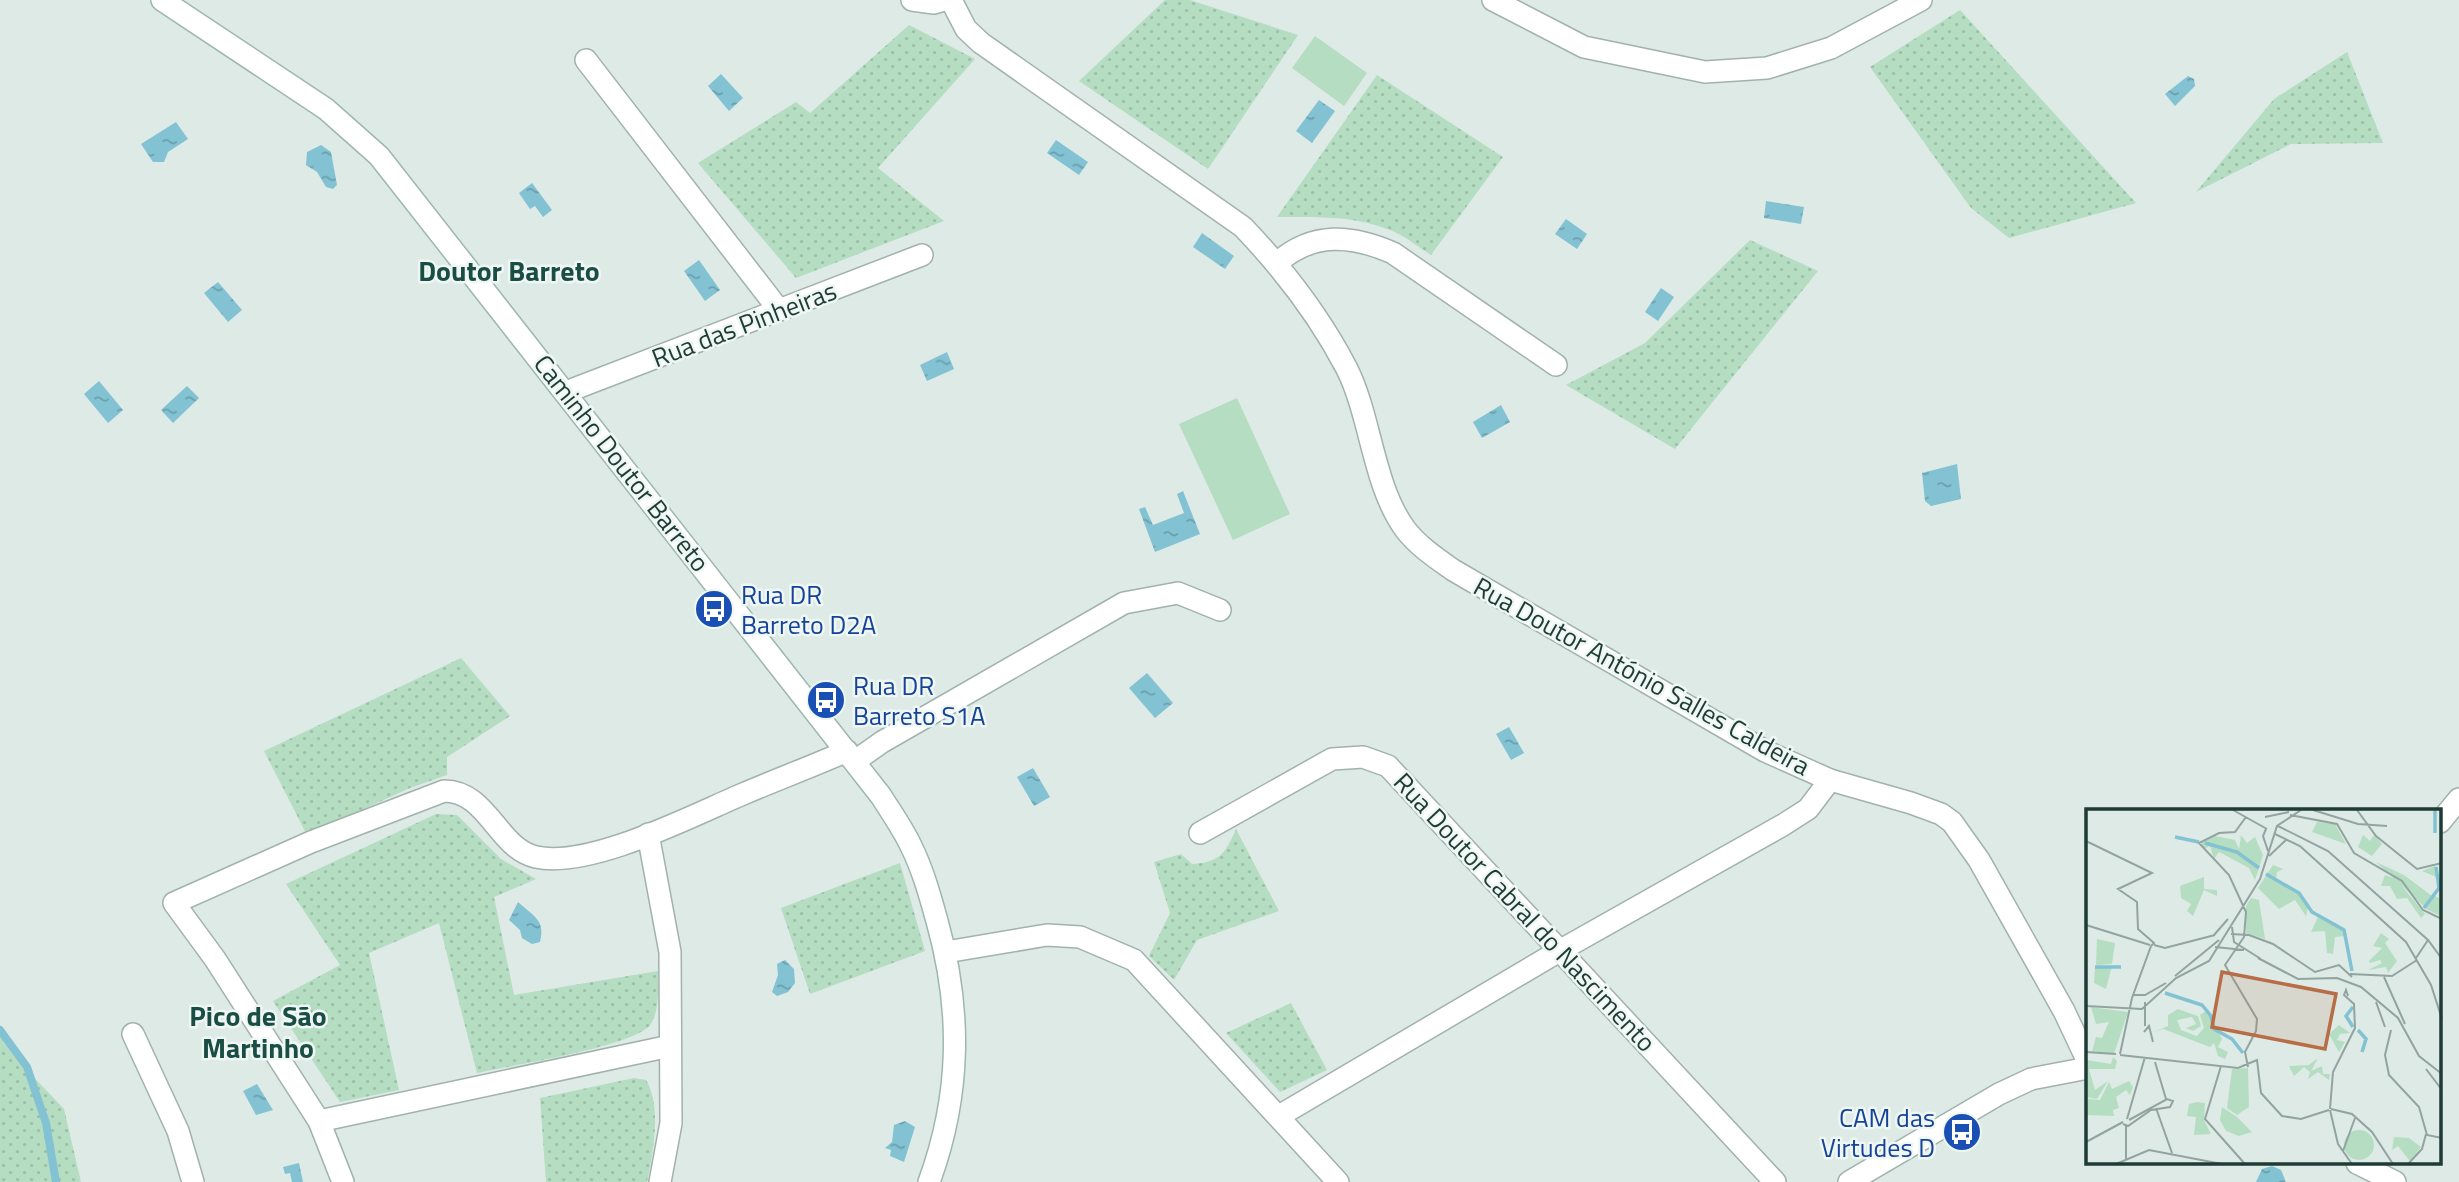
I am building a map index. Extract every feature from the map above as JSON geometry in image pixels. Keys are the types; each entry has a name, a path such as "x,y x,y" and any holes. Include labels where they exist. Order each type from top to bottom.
{"street":[{"name":"Caminho Doutor Barreto","path":"162,0 305,94 356,133 409,190 881,796 911,846 928,888 946,952 956,1019 956,1067 948,1118 929,1182"},
{"path":"912,0 934,3 944,0"},
{"name":"Rua Doutor António Salles Caldeira","path":"951,0 966,29 981,43 1243,227 1277,263 1306,297 1348,371 1395,512 1415,540 1453,570 1765,751 1830,780 1941,814 1961,831 2064,1011 2086,1058"},
{"path":"1493,0 1584,47 1705,72 1767,68 1831,48 1921,0"},
{"path":"586,60 779,310"},
{"path":"1277,263 1308,243 1349,238 1367,242 1393,253 1556,365"},
{"name":"Rua das Pinheiras","path":"566,392 922,255"},
{"path":"342,1182 319,1121 215,959 174,903 311,842 444,791 455,791 470,798 520,851 533,856 546,859 575,856 617,846 851,756 1124,603 1178,593 1220,610"},
{"name":"Rua Doutor Cabral do Nascimento","path":"1200,833 1332,759 1363,757 1388,766 1775,1182"},
{"path":"1279,1116 1808,809 1830,780"},
{"path":"2442,820 2459,799"},
{"path":"648,834 669,932 671,1123 660,1182"},
{"path":"946,952 1047,935 1080,937 1134,960 1338,1182"},
{"path":"133,1034 178,1131 193,1182"},
{"path":"319,1121 670,1046"},
{"path":"1850,1182 1999,1094 2031,1079 2086,1068"},
{"path":"2359,1164 2395,1182"}],"green space":[{"path":"1165,0 1190,0 1298,35 1208,169 1079,81"},
{"path":"1960,10 2136,203 2009,238 1971,208 1870,67"},
{"path":"909,25 975,59 878,168 944,221 796,278 698,163 796,102 810,113"},
{"path":"1315,36 1367,73 1344,106 1292,68"},
{"path":"2347,52 2383,143 2291,144 2196,192 2274,99"},
{"path":"1377,75 1503,157 1431,255 1395,232 1376,225 1334,218 1277,217"},
{"path":"1750,240 1818,271 1675,449 1566,385 1645,343"},
{"path":"1237,398 1290,514 1233,540 1179,424"},
{"path":"461,658 510,716 447,757 447,775 410,788 307,835 264,751"},
{"path":"436,814 457,815 501,859 536,879 494,897 514,995 658,971 658,998 654,1018 641,1032 622,1040 570,1054 477,1073 439,923 369,953 399,1090 340,1102 273,1001 340,965 286,884"},
{"path":"1236,829 1279,911 1197,940 1174,980 1149,956 1170,913 1154,862 1181,854 1192,864 1215,859 1225,851"},
{"path":"900,863 925,951 810,994 781,908"},
{"path":"1291,1003 1327,1070 1280,1092 1226,1033"},
{"path":"0,1033 25,1068 64,1109 81,1182 0,1182"},
{"path":"634,1078 646,1080 654,1103 655,1130 647,1182 546,1182 540,1098"}],"water":[{"path":"721,74 743,98 729,111 708,86"},
{"path":"2188,76 2194,79 2195,86 2175,106 2165,94"},
{"path":"1319,100 1335,111 1312,143 1296,131"},
{"path":"176,122 188,139 168,152 164,162 153,162 141,144"},
{"path":"1056,140 1088,162 1079,175 1047,153"},
{"path":"321,145 331,152 337,185 333,189 326,187 317,172 306,165 307,152"},
{"path":"532,183 552,210 543,217 535,206 530,209 519,193"},
{"path":"1766,201 1804,207 1801,224 1764,218"},
{"path":"1566,219 1587,234 1577,249 1555,234"},
{"path":"1202,233 1234,256 1225,269 1193,247"},
{"path":"699,260 720,290 705,301 684,271"},
{"path":"218,282 242,310 228,322 204,293"},
{"path":"1661,288 1674,297 1658,321 1645,312"},
{"path":"947,352 954,369 927,381 920,365"},
{"path":"99,381 123,410 108,423 84,394"},
{"path":"187,386 199,398 173,423 161,410"},
{"path":"1501,405 1510,422 1482,438 1473,422"},
{"path":"1957,464 1961,499 1931,506 1925,501 1922,473"},
{"path":"1183,491 1200,534 1155,552 1139,509 1145,507 1153,525 1184,513 1177,494"},
{"path":"1147,673 1173,703 1155,718 1129,688"},
{"path":"1509,727 1524,753 1511,760 1496,734"},
{"path":"1033,768 1050,797 1034,806 1017,777"},
{"path":"518,902 540,923 540,942 532,944 522,938 520,930 509,920"},
{"path":"785,960 794,969 795,983 788,992 777,996 772,992 778,975 777,964"},
{"path":"257,1084 273,1110 256,1115 243,1091"},
{"path":"905,1121 915,1127 904,1162 890,1156 891,1150 885,1148 892,1142 894,1125"},
{"path":"299,1163 303,1182 292,1182 290,1173 285,1174 283,1167"},
{"path":"2272,1166 2281,1170 2286,1182 2256,1182 2262,1169"}],"waterway":[{"path":"0,1030 27,1067 46,1123 56,1182"}],"place":[{"name":"Rua DR Barreto D2A","path":"714,609"},
{"name":"Rua DR Barreto S1A","path":"826,700"},
{"name":"CAM das Virtudes D","path":"1962,1132"}],"district":[{"name":"Doutor Barreto","path":"509,270"},
{"name":"Pico de São Martinho","path":"258,1031"}]}
